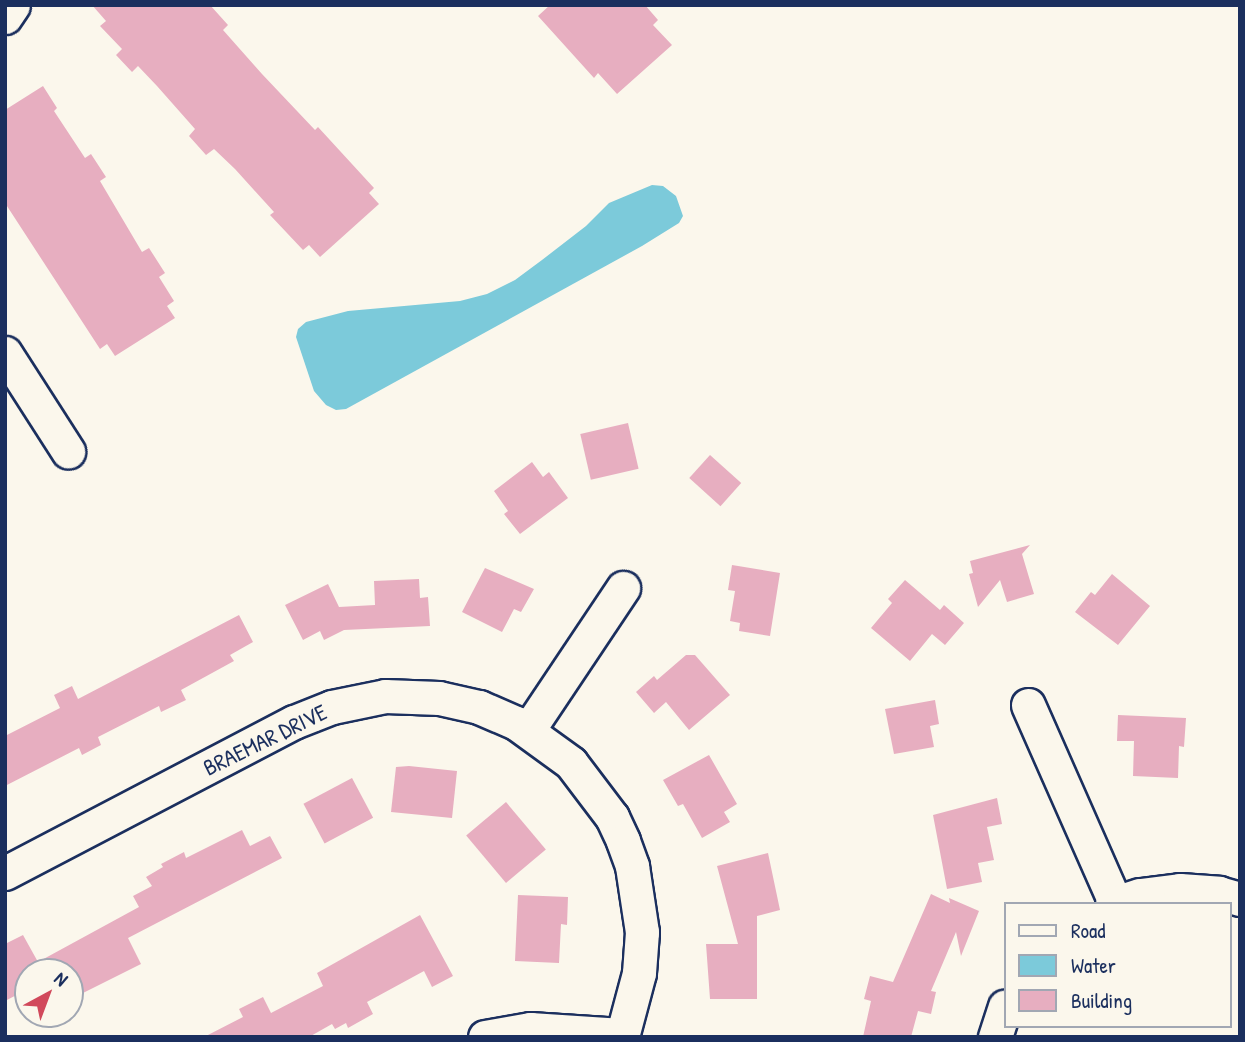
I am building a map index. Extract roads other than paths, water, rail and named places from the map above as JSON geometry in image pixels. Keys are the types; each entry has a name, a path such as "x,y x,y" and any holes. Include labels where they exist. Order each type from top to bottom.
{"street":[{"path":"5,17 13,5"},
{"path":"5,353 68,451"},
{"path":"528,730 623,588"},
{"name":"BRAEMAR DRIVE","path":"5,873 294,722 332,707 385,696 439,698 479,707 528,730 571,763 612,817 632,866 642,932 641,960 622,1036"},
{"path":"1028,705 1114,902"},
{"path":"1119,902 1180,890 1219,893 1240,899"},
{"path":"995,1037 1004,1010"},
{"path":"485,1037 530,1029 622,1036"}],"water":[{"path":"652,185 663,186 676,196 683,216 679,223 642,246 346,409 336,410 326,405 314,391 296,337 298,329 306,322 348,311 460,301 487,294 515,280 542,260 586,226 609,203"}]}
